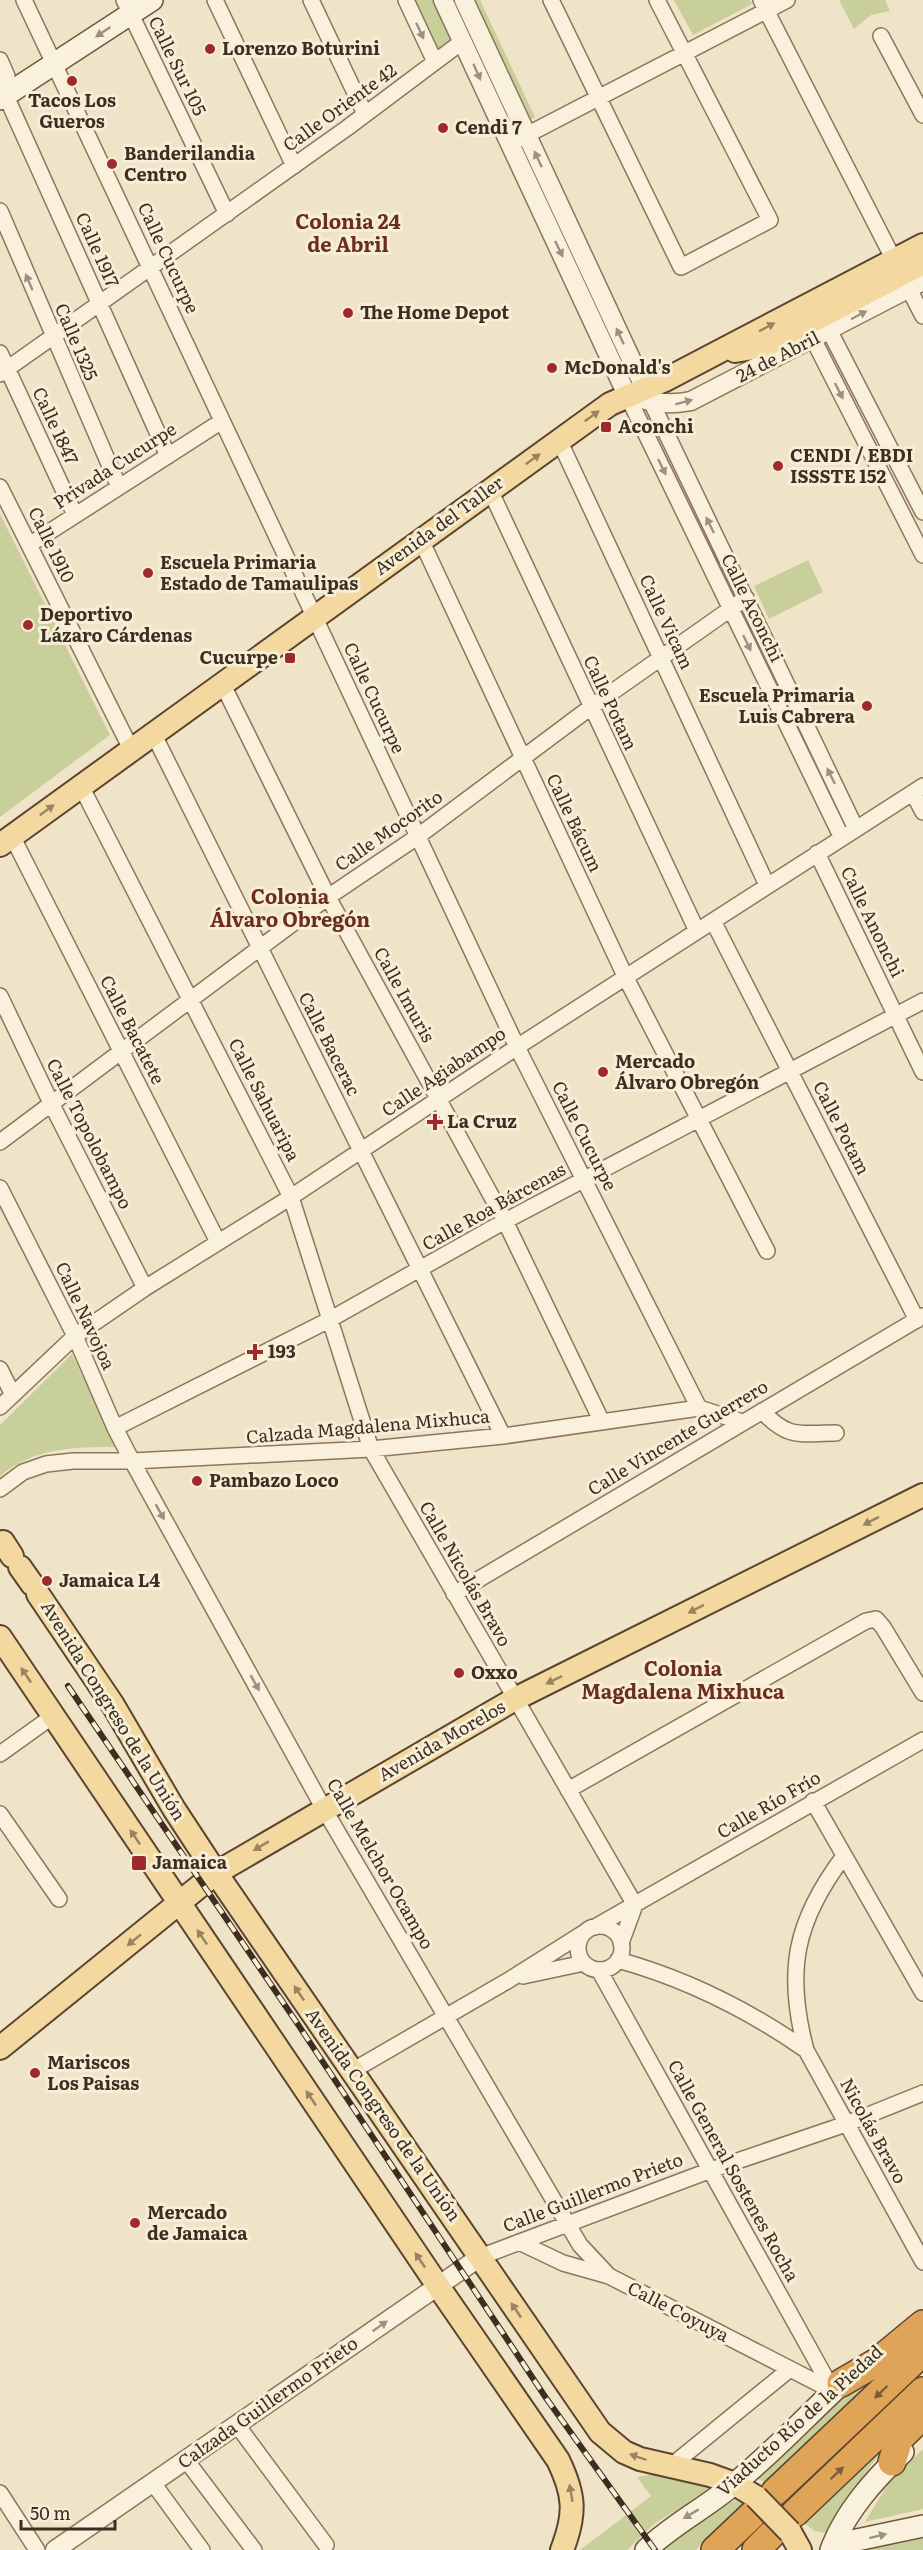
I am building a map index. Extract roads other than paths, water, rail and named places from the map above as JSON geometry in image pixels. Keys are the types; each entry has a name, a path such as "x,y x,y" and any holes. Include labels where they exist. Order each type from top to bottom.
{"highway":[{"path":"837,2387 877,2362 923,2324"},
{"name":"Viaducto Río de la Piedad","path":"715,2550 761,2501 923,2352"},
{"path":"782,2536 923,2391"},
{"path":"892,2462 899,2439 923,2415"}],"main road":[{"path":"3,98 54,64 127,7 152,0"},
{"name":"Avenida del Taller","path":"6,840 610,404 641,396 715,354 923,244"},
{"name":"Avenida del Taller","path":"715,354 765,346 923,264"},
{"name":"Avenida Morelos","path":"0,2048 216,1873 320,1801 515,1699 923,1495"},
{"name":"Avenida Congreso de la Unión","path":"21,1568 112,1706 174,1809 216,1873 600,2432 624,2452 639,2459 735,2484 761,2501 782,2536"},
{"path":"0,1637 558,2460 569,2483 573,2501 570,2523 562,2550"},
{"name":"Viaducto Río de la Piedad","path":"646,2550 686,2516 735,2484 923,2308"},
{"path":"832,2547 851,2512 875,2480 923,2433"},
{"path":"832,2547 923,2526"}],"street":[{"name":"Calle Cucurpe","path":"24,0 517,1047 699,1408"},
{"path":"215,0 294,165"},
{"path":"311,0 365,114"},
{"path":"406,0 435,62"},
{"path":"443,0 509,144 641,396"},
{"path":"464,0 527,135 641,396"},
{"path":"551,0 681,267 770,220 657,0"},
{"path":"509,144 684,53 764,5 786,0"},
{"path":"764,5 894,260"},
{"name":"Calle Sur 105","path":"127,7 227,214"},
{"path":"881,36 923,116"},
{"name":"Calle Oriente 42","path":"3,372 99,302 227,214 463,41"},
{"name":"Calle 1917","path":"0,60 7,76 3,98 168,456"},
{"name":"Calle 1325","path":"0,211 119,487"},
{"path":"916,285 923,316"},
{"name":"24 de Abril","path":"641,396 674,405 691,401 916,285"},
{"path":"829,330 918,488 923,512"},
{"path":"813,339 923,555"},
{"name":"Calle 1847","path":"0,352 3,372 75,515"},
{"name":"Calle Aconchi","path":"641,396 746,598 856,829"},
{"name":"Calle Aconchi","path":"641,396 730,609 842,838"},
{"name":"Privada Cucurpe","path":"29,545 222,421"},
{"name":"Calle Vicam","path":"559,440 767,885"},
{"name":"Calle 1910","path":"0,487 131,749"},
{"name":"Calle Potam","path":"490,490 697,932"},
{"name":"Calle Bácum","path":"420,540 626,978 767,1251"},
{"name":"Calle Mocorito","path":"0,1142 328,897 417,837 591,707 746,598"},
{"name":"Calle Imuris","path":"222,683 328,897 505,1221 602,1422"},
{"name":"Calle Bacerac","path":"153,733 259,949 422,1269 503,1436"},
{"name":"Calle Sahuaripa","path":"81,786 291,1197 370,1449"},
{"path":"918,789 923,812"},
{"name":"Calle Agiabampo","path":"0,1407 75,1336 145,1288 291,1197 517,1047 918,789"},
{"name":"Calle Bacatete","path":"6,840 121,1052 218,1242"},
{"name":"Calle Anonchi","path":"818,853 923,1072"},
{"name":"Calle Potam","path":"713,921 789,1071 920,1318"},
{"name":"Calle Topolobampo","path":"0,996 51,1103 145,1288"},
{"name":"Calle Roa Bárcenas","path":"114,1428 329,1320 505,1221 923,1001"},
{"name":"Calle Navojoa","path":"0,1188 75,1336 114,1428 132,1461"},
{"name":"Calle Vincente Guerrero","path":"454,1594 920,1318"},
{"path":"0,1369 13,1395"},
{"name":"Calzada Magdalena Mixhuca","path":"0,1489 23,1472 45,1464 73,1461 132,1461 370,1449 503,1436 699,1408 742,1422"},
{"path":"762,1411 777,1427 788,1433 837,1434"},
{"name":"Calle Nicolás Bravo","path":"370,1449 635,1905"},
{"name":"Calle Melchor Ocampo","path":"132,1461 320,1801 568,2224 592,2260 609,2276"},
{"path":"568,1790 866,1621 876,1619 923,1693"},
{"path":"0,1754 53,1716"},
{"name":"Calle Río Frío","path":"352,2071 590,1929 923,1740"},
{"path":"813,1801 923,1993"},
{"path":"0,1814 59,1899"},
{"path":"806,2050 797,2016 794,1982 798,1948 808,1915 823,1884 844,1856"},
{"path":"621,1943 611,1929 590,1929 578,1948 584,1963 599,1970 610,1967 618,1960 621,1943 635,1905"},
{"path":"618,1960 703,1989 756,2017 806,2050"},
{"name":"Calle Río Frío","path":"508,1980 584,1963"},
{"name":"Calle General Sostenes Rocha","path":"599,1970 711,2170 837,2387"},
{"name":"Nicolás Bravo","path":"806,2050 923,2262"},
{"name":"Calle Guillermo Prieto","path":"480,2257 711,2170 846,2124 923,2093"},
{"name":"Calle Coyuya","path":"519,2242 563,2264 609,2276 790,2369 837,2387"},
{"name":"Calzada Guillermo Prieto","path":"55,2550 480,2257"},
{"path":"671,2466 790,2369"},
{"path":"237,2425 326,2546"},
{"path":"186,2460 254,2550"},
{"path":"153,2483 202,2550"},
{"path":"0,2493 37,2550"}],"railway":[{"path":"68,1686 295,2020 546,2398 655,2550"}],"place":[{"name":"Lorenzo Boturini","path":"210,49"},
{"name":"Tacos Los Gueros","path":"72,81"},
{"name":"Cendi 7","path":"443,128"},
{"name":"Banderilandia Centro","path":"112,164"},
{"name":"The Home Depot","path":"348,313"},
{"name":"McDonald's","path":"552,368"},
{"name":"Aconchi","path":"606,427"},
{"name":"CENDI / EBDI ISSSTE 152","path":"778,466"},
{"name":"Escuela Primaria Estado de Tamaulipas","path":"148,573"},
{"name":"Deportivo Lázaro Cárdenas","path":"28,625"},
{"name":"Cucurpe","path":"290,658"},
{"name":"Escuela Primaria Luis Cabrera","path":"867,706"},
{"name":"Mercado Álvaro Obregón","path":"603,1072"},
{"name":"La Cruz","path":"435,1122"},
{"name":"193","path":"255,1352"},
{"name":"Pambazo Loco","path":"197,1481"},
{"name":"Jamaica L4","path":"47,1581"},
{"name":"Oxxo","path":"459,1673"},
{"name":"Jamaica","path":"139,1863"},
{"name":"Mariscos Los Paisas","path":"35,2073"},
{"name":"Mercado de Jamaica","path":"135,2223"}],"district":[{"name":"Colonia 24 de Abril","path":"348,234"},
{"name":"Colonia Álvaro Obregón","path":"290,908"},
{"name":"Colonia Magdalena Mixhuca","path":"683,1680"}]}
